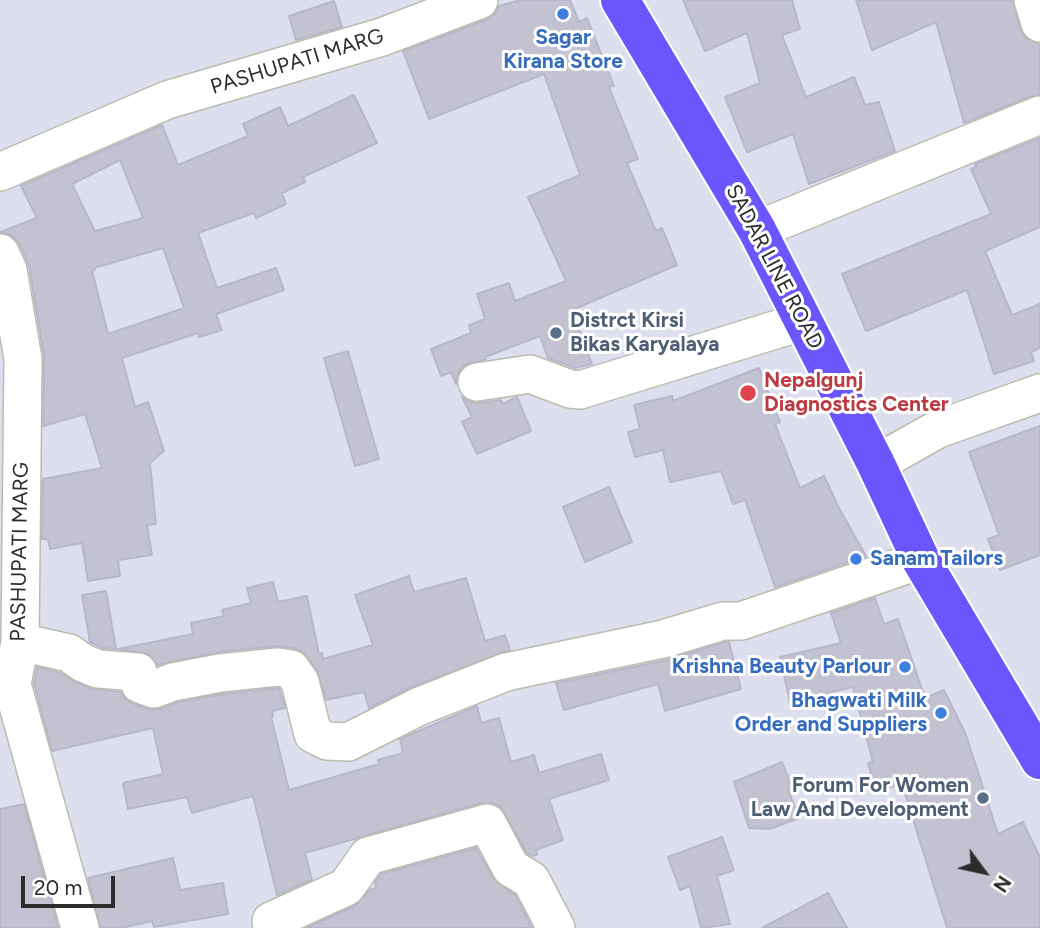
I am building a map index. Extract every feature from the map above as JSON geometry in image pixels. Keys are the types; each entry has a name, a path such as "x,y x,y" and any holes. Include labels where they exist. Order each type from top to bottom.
{"main road":[{"name":"SADAR LINE ROAD","path":"626,2 757,230 876,464 921,560 1040,760"}],"street":[{"name":"PASHUPATI MARG","path":"0,172 167,100 382,37 479,0"},
{"path":"1033,0 1040,23"},
{"path":"757,230 1040,115"},
{"name":"PASHUPATI MARG","path":"0,253 8,270 23,359 20,642 12,684 80,928"},
{"path":"477,383 530,374 580,390 804,321"},
{"path":"876,464 938,429 1040,393"},
{"path":"20,642 69,653 98,669 138,671 139,684 154,689 173,682 220,673 278,667 291,669 300,682 313,734 327,741 348,742 421,706 506,672 663,639 723,621 741,621 921,560"},
{"path":"272,928 271,921 346,887 368,856 487,823 511,868 531,880 556,928"}],"building":[{"path":"520,0 570,0 579,22 587,18 614,86 609,87 638,159 627,163 656,231 662,228 677,265 572,310 592,364 575,368 548,358 540,336 485,357 486,359 464,365 456,384 451,372 441,376 431,349 471,333 469,325 485,319 477,294 509,283 515,301 566,281 528,197 580,175 544,74 429,119 403,51 486,20 495,14 499,6"},
{"path":"683,0 792,0 800,29 782,35 806,97 854,77 865,105 879,102 895,151 809,184 793,134 747,152 725,97 760,83 747,33 705,51"},
{"path":"856,0 1013,0 1025,38 1040,43 1040,94 964,123 936,22 872,50"},
{"path":"334,1 342,27 296,40 289,16"},
{"path":"354,95 377,143 303,177 305,182 282,193 286,204 256,218 254,213 198,233 217,288 276,268 284,290 216,314 222,330 199,337 198,333 122,358 135,407 148,402 164,451 150,463 156,524 147,525 152,555 118,560 120,576 88,581 82,543 50,549 48,539 42,539 43,479 102,468 85,414 43,426 44,356 29,266 19,243 11,235 0,232 37,218 21,186 162,125 178,165 248,136 243,124 280,107 288,126","holes":["120,160 143,218 95,231 72,184","163,248 184,308 108,334 92,271 94,268"]},
{"path":"1040,138 1040,227 985,251 1012,315 1040,304 1040,348 1031,352 1034,361 994,374 967,290 866,331 842,274 991,214 971,169 976,167 975,164"},
{"path":"348,351 379,459 355,466 324,358"},
{"path":"759,368 780,422 775,424 800,488 824,476 866,556 775,587 745,500 733,504 721,471 670,482 663,450 635,457 628,432 640,429 634,405 672,396 673,401"},
{"path":"462,397 479,403 501,400 503,404 517,397 531,431 477,454 462,422 472,417"},
{"path":"1040,426 1040,555 1000,570 988,539 999,535 969,452"},
{"path":"609,487 632,542 585,562 563,507"},
{"path":"409,576 414,592 466,578 485,641 505,635 510,650 412,687 369,708 364,692 326,700 317,670 303,652 294,648 276,646 218,652 157,665 148,654 118,649 193,634 191,623 224,616 222,610 251,603 247,588 273,582 278,602 307,596 319,654 322,653 323,659 373,645 355,595"},
{"path":"106,591 116,649 103,648 90,642 82,595"},
{"path":"875,598 884,624 898,619 925,698 944,690 966,735 998,834 1023,822 1040,857 1040,928 947,928 902,784 876,791 868,763 873,762 853,687 790,702 780,657 841,643 831,613"},
{"path":"729,642 741,689 665,711 658,684 564,710 556,683 667,660"},
{"path":"37,667 60,673 91,689 121,692 124,698 148,709 161,709 179,702 223,694 279,688 285,708 272,711 271,717 289,790 379,764 378,760 403,753 400,739 477,706 481,723 499,718 511,762 534,755 539,773 601,754 609,780 549,799 563,840 536,850 537,855 527,853 500,806 481,803 305,853 312,880 277,895 253,796 192,813 187,797 128,809 123,783 163,774 153,728 52,751 34,683"},
{"path":"782,762 792,787 788,789 799,818 770,829 749,828 734,782"},
{"path":"24,804 58,928 0,928 0,809"},
{"path":"722,837 734,870 717,876 730,924 701,928 690,886 680,890 668,857"},
{"path":"476,848 493,878 515,895 532,928 306,928 355,906 369,890 376,888 375,882 381,874"},
{"path":"173,858 180,890 223,883 228,914 154,927 152,921 122,928 100,928 88,878"},
{"path":"828,893 847,928 762,928"}],"place":[{"name":"Sagar Kirana Store","path":"563,14"},
{"name":"Distrct Kirsi Bikas Karyalaya","path":"556,333"},
{"name":"Nepalgunj Diagnostics Center","path":"748,393"},
{"name":"Sanam Tailors","path":"856,559"},
{"name":"Krishna Beauty Parlour","path":"905,667"},
{"name":"Bhagwati Milk Order and Suppliers","path":"941,713"},
{"name":"Forum For Women Law And Development","path":"983,798"}]}
